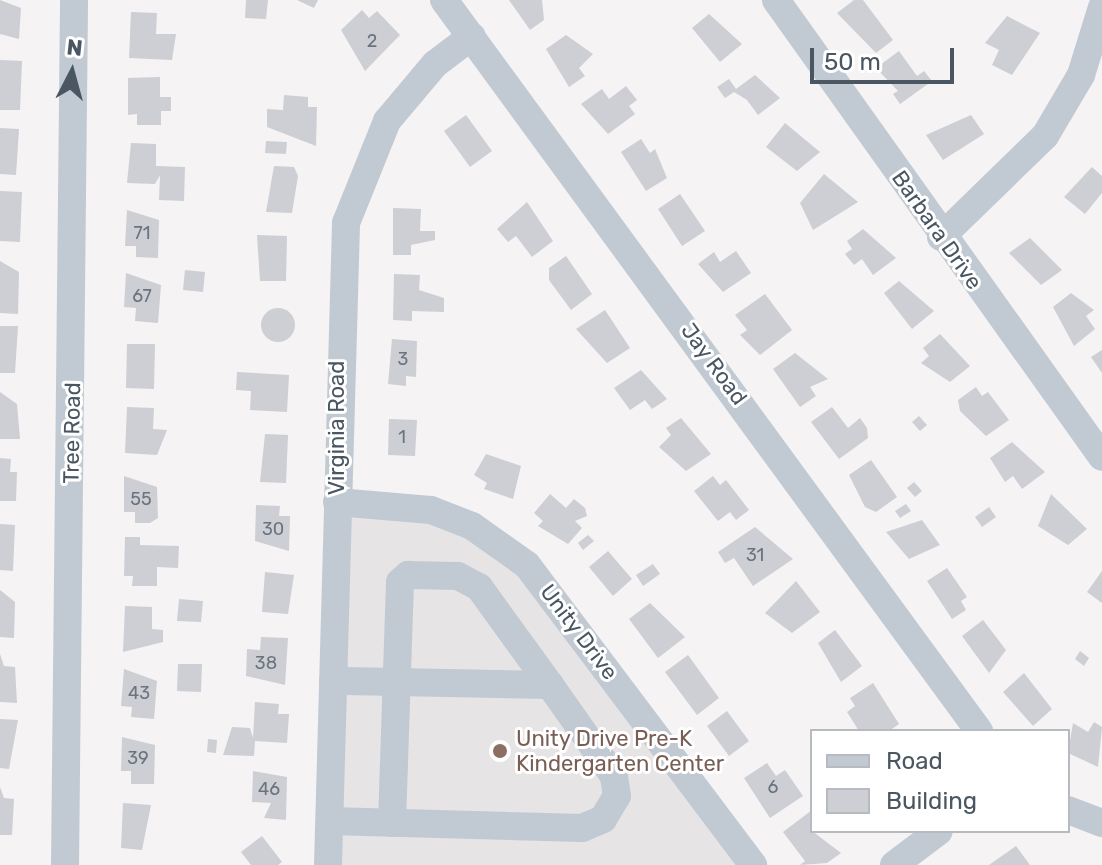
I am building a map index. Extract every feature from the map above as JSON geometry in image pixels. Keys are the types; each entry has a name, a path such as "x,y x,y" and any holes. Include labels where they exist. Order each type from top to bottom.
{"street":[{"name":"Tree Road","path":"65,865 74,0"},
{"name":"Jay Road","path":"444,0 978,729"},
{"name":"Barbara Drive","path":"776,0 941,237 1102,457"},
{"path":"941,237 1045,136 1081,75 1102,7"},
{"name":"Virginia Road","path":"328,865 338,340 354,192 408,93 472,36"},
{"name":"Unity Drive","path":"337,502 431,510 472,526 527,565 753,865"},
{"path":"330,821 392,823 582,828 603,819 617,796 614,776 501,610 458,576 408,575 400,582 392,823"},
{"path":"333,681 550,685"},
{"path":"1070,811 1102,823"},
{"path":"894,865 936,833"}],"shaded area":[{"name":"Unity Drive Pre-K Kindergarten Center","path":"337,502 491,538 753,865 328,865"}],"building":[{"path":"0,0 21,8 19,39 0,34"},
{"path":"246,0 268,0 266,19 245,18"},
{"path":"297,0 318,0 314,8"},
{"path":"509,0 542,0 544,20 530,30"},
{"path":"854,0 863,0 893,40 876,53 837,13"},
{"path":"362,10 369,18 377,11 400,35 365,71 341,30"},
{"path":"131,12 157,13 156,34 176,34 172,60 129,58"},
{"path":"709,14 742,44 720,62 692,28"},
{"path":"1007,16 1040,33 1012,75 992,65 999,50 985,43"},
{"path":"566,35 593,54 579,68 585,76 569,87 546,49"},
{"path":"899,51 917,76 924,71 932,81 900,104 893,94 898,91 876,68"},
{"path":"0,60 22,61 20,110 0,110"},
{"path":"755,75 780,98 758,115 747,100 734,92 725,98 717,87 729,79 736,89"},
{"path":"160,77 160,97 171,97 171,111 161,111 161,125 137,125 137,114 128,115 128,78"},
{"path":"626,86 637,100 629,106 635,114 608,134 581,104 602,89 609,99"},
{"path":"284,95 308,97 308,107 317,107 316,146 267,127 267,109 283,110"},
{"path":"466,115 492,151 470,167 444,131"},
{"path":"971,115 984,134 943,160 926,135"},
{"path":"785,123 820,152 797,171 766,147"},
{"path":"0,128 19,129 16,175 0,174"},
{"path":"641,139 650,153 655,149 667,178 646,191 621,152"},
{"path":"266,141 287,142 286,154 265,153"},
{"path":"131,143 156,144 156,166 185,167 184,201 159,200 160,175 155,184 127,183"},
{"path":"274,166 294,167 298,176 292,213 266,212"},
{"path":"1092,167 1102,176 1102,193 1085,214 1064,197"},
{"path":"824,174 858,202 813,230 800,203"},
{"path":"0,191 22,192 20,242 0,241"},
{"path":"680,194 705,231 682,246 658,209"},
{"path":"527,202 553,241 532,257 516,236 508,242 497,229"},
{"path":"393,208 421,209 420,231 435,231 435,240 411,245 411,255 393,255"},
{"path":"127,210 159,220 158,258 136,257 136,246 125,246"},
{"path":"863,229 896,258 873,275 862,259 854,265 845,254 852,249 847,241"},
{"path":"257,235 287,236 286,281 260,281"},
{"path":"1030,238 1062,270 1041,285 1009,253"},
{"path":"736,251 751,273 723,292 698,264 714,252 720,262"},
{"path":"566,256 592,294 571,310 549,280 549,268"},
{"path":"0,261 19,272 18,314 0,313"},
{"path":"185,270 205,272 203,292 183,290"},
{"path":"126,273 161,285 158,323 135,321 136,308 124,307"},
{"path":"394,274 420,275 419,290 444,298 444,312 412,311 412,321 393,320"},
{"path":"899,281 934,311 912,329 884,293"},
{"path":"1071,293 1094,310 1086,316 1095,329 1074,346 1053,307"},
{"path":"765,294 792,330 760,355 740,335 747,330 735,315"},
{"path":"278,308 290,313 295,325 290,337 278,342 266,337 261,325 266,313"},
{"path":"605,310 630,348 607,363 576,329"},
{"path":"0,326 18,326 15,373 0,373"},
{"path":"940,334 970,366 950,382 921,363 929,356 923,348"},
{"path":"392,339 417,341 416,377 406,376 406,386 388,384"},
{"path":"127,344 155,344 154,389 126,388"},
{"path":"1102,350 1102,373 1091,357"},
{"path":"795,353 828,379 810,387 816,396 800,407 773,369"},
{"path":"641,370 667,399 652,409 645,400 630,410 614,388"},
{"path":"237,372 289,375 287,412 250,410 251,391 236,390"},
{"path":"976,387 982,396 988,392 1009,420 986,436 960,411 958,400"},
{"path":"0,392 17,404 20,439 0,439"},
{"path":"127,407 154,408 153,429 167,430 157,455 125,453"},
{"path":"832,407 848,428 860,418 867,428 868,438 839,459 811,422"},
{"path":"919,416 927,425 920,431 912,422"},
{"path":"681,418 711,454 686,471 659,447 671,435 666,428"},
{"path":"389,419 417,420 415,456 388,455"},
{"path":"265,434 288,435 286,483 260,482"},
{"path":"1012,442 1045,472 1022,489 1013,476 1005,482 990,458"},
{"path":"486,454 521,466 513,499 484,489 487,483 474,475"},
{"path":"0,458 11,459 10,472 17,472 16,501 0,501"},
{"path":"871,460 897,497 876,512 865,507 849,475"},
{"path":"124,476 157,487 158,518 150,523 135,523 135,512 124,512"},
{"path":"713,476 720,485 726,480 749,510 736,520 730,512 718,521 694,491"},
{"path":"914,482 922,491 915,497 907,488"},
{"path":"550,494 566,508 574,499 585,508 587,516 575,521 582,528 568,544 538,526 543,521 534,513"},
{"path":"1051,494 1087,529 1068,545 1038,526"},
{"path":"906,504 911,511 900,518 895,511"},
{"path":"256,505 280,506 279,516 290,516 289,551 255,541"},
{"path":"989,507 996,517 982,527 975,517"},
{"path":"922,520 940,545 909,559 886,532"},
{"path":"0,524 15,525 13,571 0,570"},
{"path":"755,527 793,559 753,586 734,558 725,563 718,552"},
{"path":"588,535 594,541 583,550 578,543"},
{"path":"125,537 140,537 140,545 179,546 178,568 157,567 157,586 132,586 133,576 124,576"},
{"path":"608,551 632,579 613,596 589,567"},
{"path":"653,564 660,574 643,586 636,575"},
{"path":"947,568 967,597 961,601 966,610 952,619 927,581"},
{"path":"1102,571 1102,603 1087,592"},
{"path":"265,572 294,575 288,614 262,612"},
{"path":"796,581 820,612 792,633 765,613"},
{"path":"0,590 15,602 14,638 0,637"},
{"path":"179,599 203,601 201,622 177,621"},
{"path":"650,603 685,637 658,658 629,619"},
{"path":"125,606 152,607 152,629 163,630 163,642 123,652"},
{"path":"983,620 1006,650 989,673 962,636"},
{"path":"835,630 862,666 841,682 818,643"},
{"path":"261,637 288,638 285,685 246,676 247,649 260,650"},
{"path":"1080,651 1089,658 1084,666 1075,659"},
{"path":"0,654 4,666 15,667 17,703 0,702"},
{"path":"688,655 719,698 697,715 665,672"},
{"path":"178,664 202,664 201,692 177,691"},
{"path":"124,669 157,681 154,719 131,717 132,707 121,706"},
{"path":"1024,673 1052,709 1033,726 1003,692"},
{"path":"873,683 899,724 892,729 858,729 847,712 855,706 850,698"},
{"path":"255,702 279,704 278,714 289,714 287,743 255,741 254,756 223,755 232,727 250,728 253,738"},
{"path":"727,711 749,741 729,756 707,726"},
{"path":"0,719 18,720 9,769 0,768"},
{"path":"1094,722 1102,727 1098,767 1070,754 1073,723 1088,732"},
{"path":"122,737 155,745 154,784 131,784 131,771 121,771"},
{"path":"208,739 217,740 216,753 207,752"},
{"path":"767,763 776,776 785,770 803,796 770,818 744,778"},
{"path":"253,771 287,777 286,820 264,818 271,803 252,802"},
{"path":"0,787 4,798 14,799 12,835 0,835"},
{"path":"123,803 151,805 142,850 121,848"},
{"path":"810,812 810,833 815,833 841,853 827,863 800,865 805,861 783,832"},
{"path":"262,836 282,862 278,865 251,865 241,852"},
{"path":"1016,846 1030,865 989,865"}],"place":[{"name":"Unity Drive Pre-K Kindergarten Center","path":"500,751"}]}
